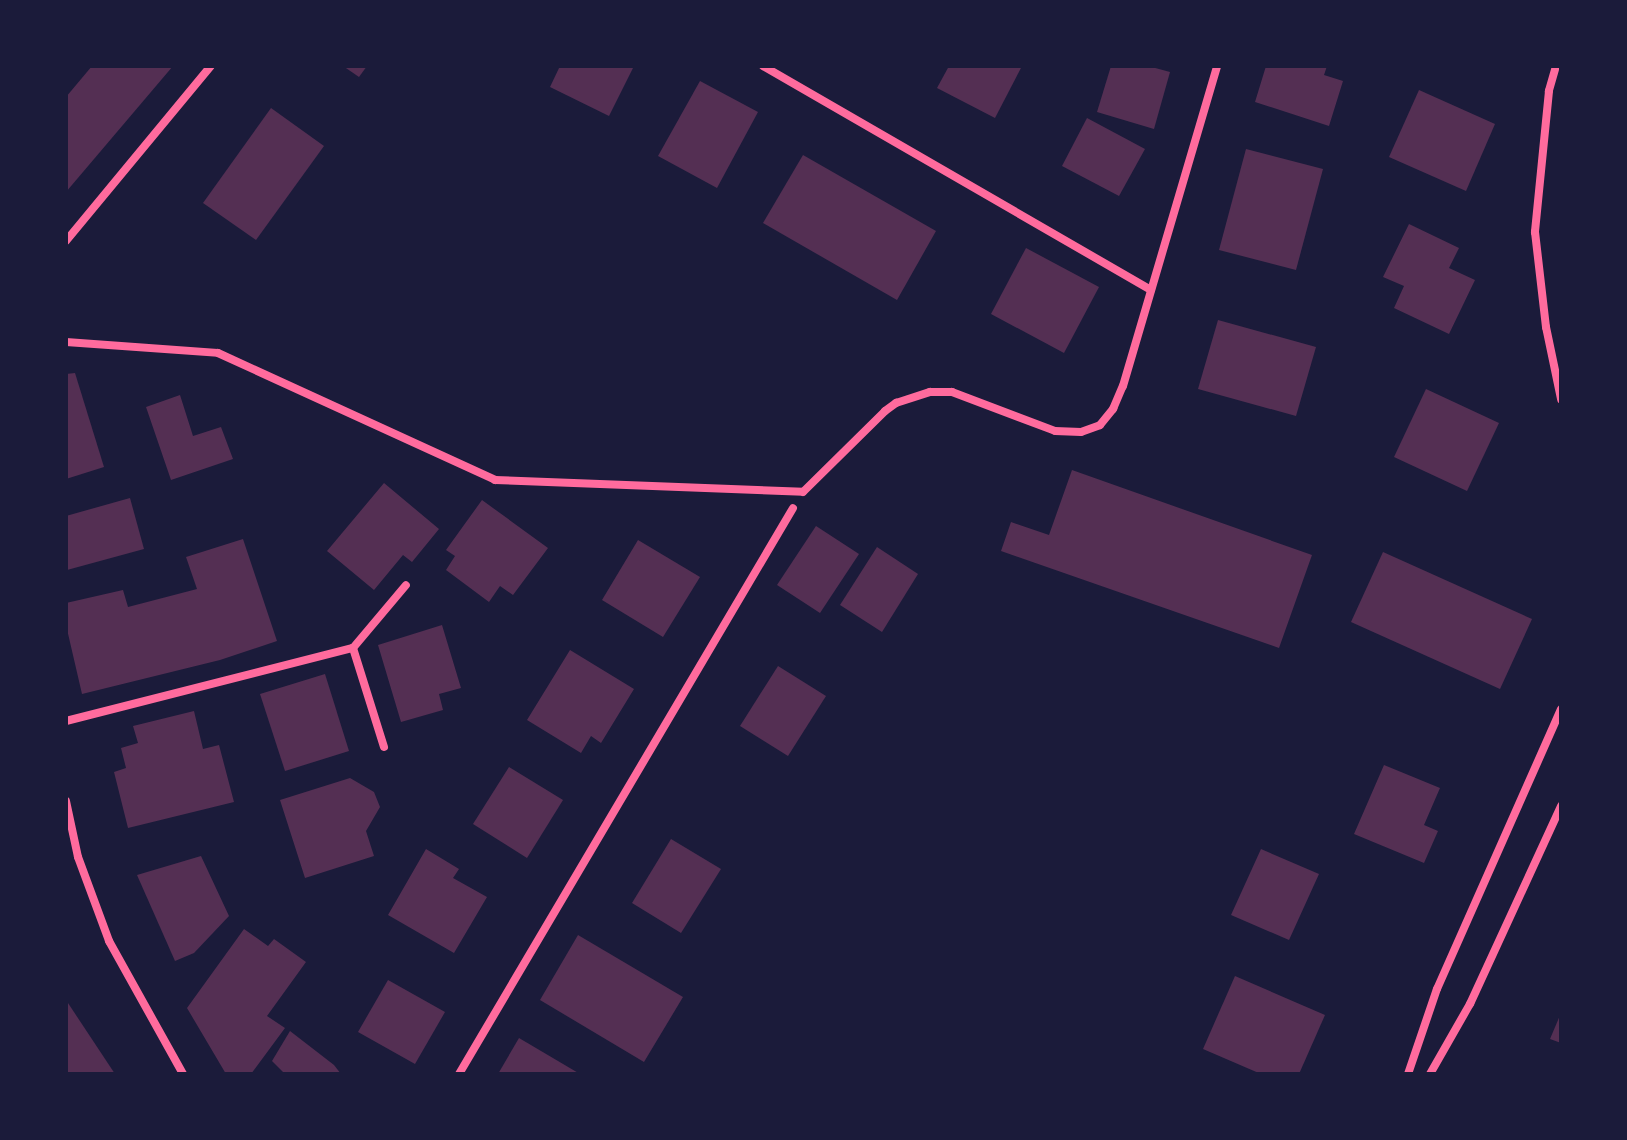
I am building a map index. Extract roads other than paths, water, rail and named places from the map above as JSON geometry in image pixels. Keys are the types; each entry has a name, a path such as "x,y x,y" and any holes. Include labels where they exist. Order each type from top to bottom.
{"street":[{"path":"66,241 211,66"},
{"path":"763,66 1151,290"},
{"path":"66,342 218,353 495,480 803,492 885,411 896,403 930,392 952,392 1055,431 1081,432 1100,425 1113,409 1123,386 1217,66"},
{"path":"1556,66 1549,91 1535,232 1546,327 1561,399"},
{"path":"459,1074 793,508"},
{"path":"66,721 353,648 406,585"},
{"path":"353,648 384,747"},
{"path":"1408,1074 1437,989 1561,709"},
{"path":"66,801 78,857 109,941 183,1074"},
{"path":"1430,1074 1470,1004 1561,806"}]}
